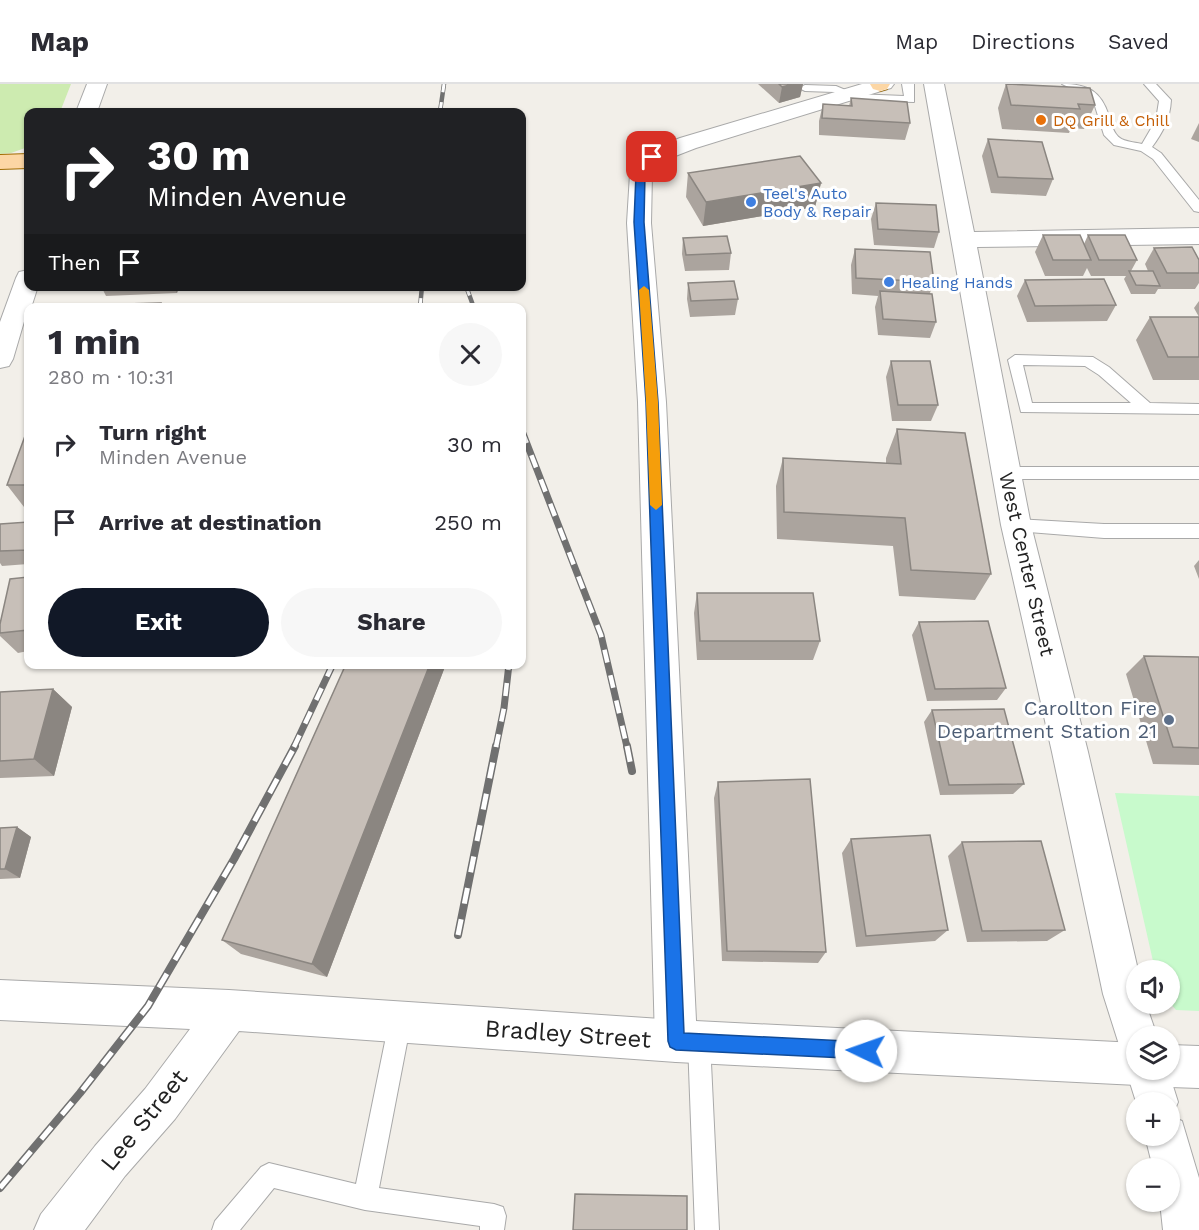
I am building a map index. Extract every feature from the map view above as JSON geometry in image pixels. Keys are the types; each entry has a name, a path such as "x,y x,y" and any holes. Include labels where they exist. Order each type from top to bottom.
{"main road":[{"path":"0,162 24,161"},
{"path":"0,177 24,176"}],"street":[{"path":"687,1042 652,402 639,222 641,174 652,157 688,143 844,95 888,84"},
{"name":"West Center Street","path":"934,84 1016,525 1070,752 1123,994 1133,1026"},
{"path":"963,240 1199,236"},
{"path":"0,359 24,290"},
{"name":"Bradley Street","path":"0,1000 229,1010 687,1042 1126,1063"},
{"name":"Lee Street","path":"57,1230 110,1161 160,1104 229,1010"},
{"path":"1180,1066 1199,1067"},
{"path":"1169,1146 1184,1207 1186,1230"}],"lane":[{"path":"1068,84 1089,93 1099,102 1110,135 1118,142 1145,148 1157,156 1199,208"},
{"path":"1145,148 1160,129 1165,112 1165,100 1150,84"},
{"path":"805,88 836,89 844,95"},
{"path":"1147,409 1104,371 1088,361 1015,360 1026,408 1147,409 1199,409"},
{"path":"1006,473 1199,473"},
{"path":"1016,525 1104,531 1199,531"},
{"path":"365,1198 400,1022"},
{"path":"687,1042 707,1230"},
{"path":"224,1230 269,1175 365,1198 494,1216 492,1230"}],"green space":[{"path":"0,84 71,84 62,108 24,108 24,148 0,154"},
{"path":"1115,793 1199,796 1199,1011 1180,1010 1180,960 1153,960"}],"building":[{"path":"1006,84 1090,88 1095,105 1078,104 1080,109 1011,105"},
{"path":"851,98 907,102 910,123 822,118 823,104 852,106"},
{"path":"988,139 1042,142 1053,179 998,177"},
{"path":"800,156 821,183 706,202 688,173"},
{"path":"876,203 936,205 939,232 878,229"},
{"path":"1043,235 1080,235 1091,260 1053,260"},
{"path":"1088,235 1125,235 1137,260 1099,260"},
{"path":"727,236 731,253 686,255 683,238"},
{"path":"1192,247 1199,260 1199,273 1167,273 1154,248"},
{"path":"855,249 930,252 934,282 856,278"},
{"path":"1129,271 1153,271 1160,286 1136,285"},
{"path":"1104,279 1116,305 1035,306 1025,280"},
{"path":"734,281 738,299 691,301 688,283"},
{"path":"880,291 932,294 936,322 883,319"},
{"path":"1150,317 1199,317 1199,357 1168,357"},
{"path":"891,361 930,361 938,405 898,405"},
{"path":"897,429 965,433 991,574 911,570 905,518 784,512 783,458 901,464"},
{"path":"24,439 24,485 7,485"},
{"path":"24,522 24,550 0,551 0,524"},
{"path":"24,577 24,630 0,633 0,624 10,579"},
{"path":"697,593 813,593 820,641 700,641"},
{"path":"988,621 1006,688 935,689 919,622"},
{"path":"1144,656 1199,657 1199,748 1173,747"},
{"path":"344,669 428,669 312,964 222,940"},
{"path":"53,689 34,759 0,761 0,692"},
{"path":"1004,709 1024,784 949,785 932,710"},
{"path":"810,779 826,952 727,951 718,782"},
{"path":"17,827 5,869 0,869 0,828"},
{"path":"930,835 948,930 866,936 851,839"},
{"path":"1041,841 1065,930 982,931 962,842"},
{"path":"575,1194 687,1196 687,1230 573,1230"}],"railway":[{"path":"441,108 444,84"},
{"path":"420,303 422,291"},
{"path":"468,291 472,303"},
{"path":"526,441 601,635 627,747"},
{"path":"294,747 331,669"},
{"path":"496,747 508,669"},
{"path":"0,1188 80,1093 148,1006 234,859 295,746"},
{"path":"458,935 496,746"},
{"path":"627,746 632,771"}],"slow traffic":[{"path":"644,290 656,505"}],"place":[{"name":"DQ Grill & Chill","path":"1041,120"},
{"name":"Teel's Auto Body & Repair","path":"751,202"},
{"name":"Healing Hands","path":"889,282"},
{"name":"Carollton Fire Department Station 21","path":"1169,720"}],"route":[{"path":"652,157 641,174 639,222 652,402 676,1041 866,1051"}]}
